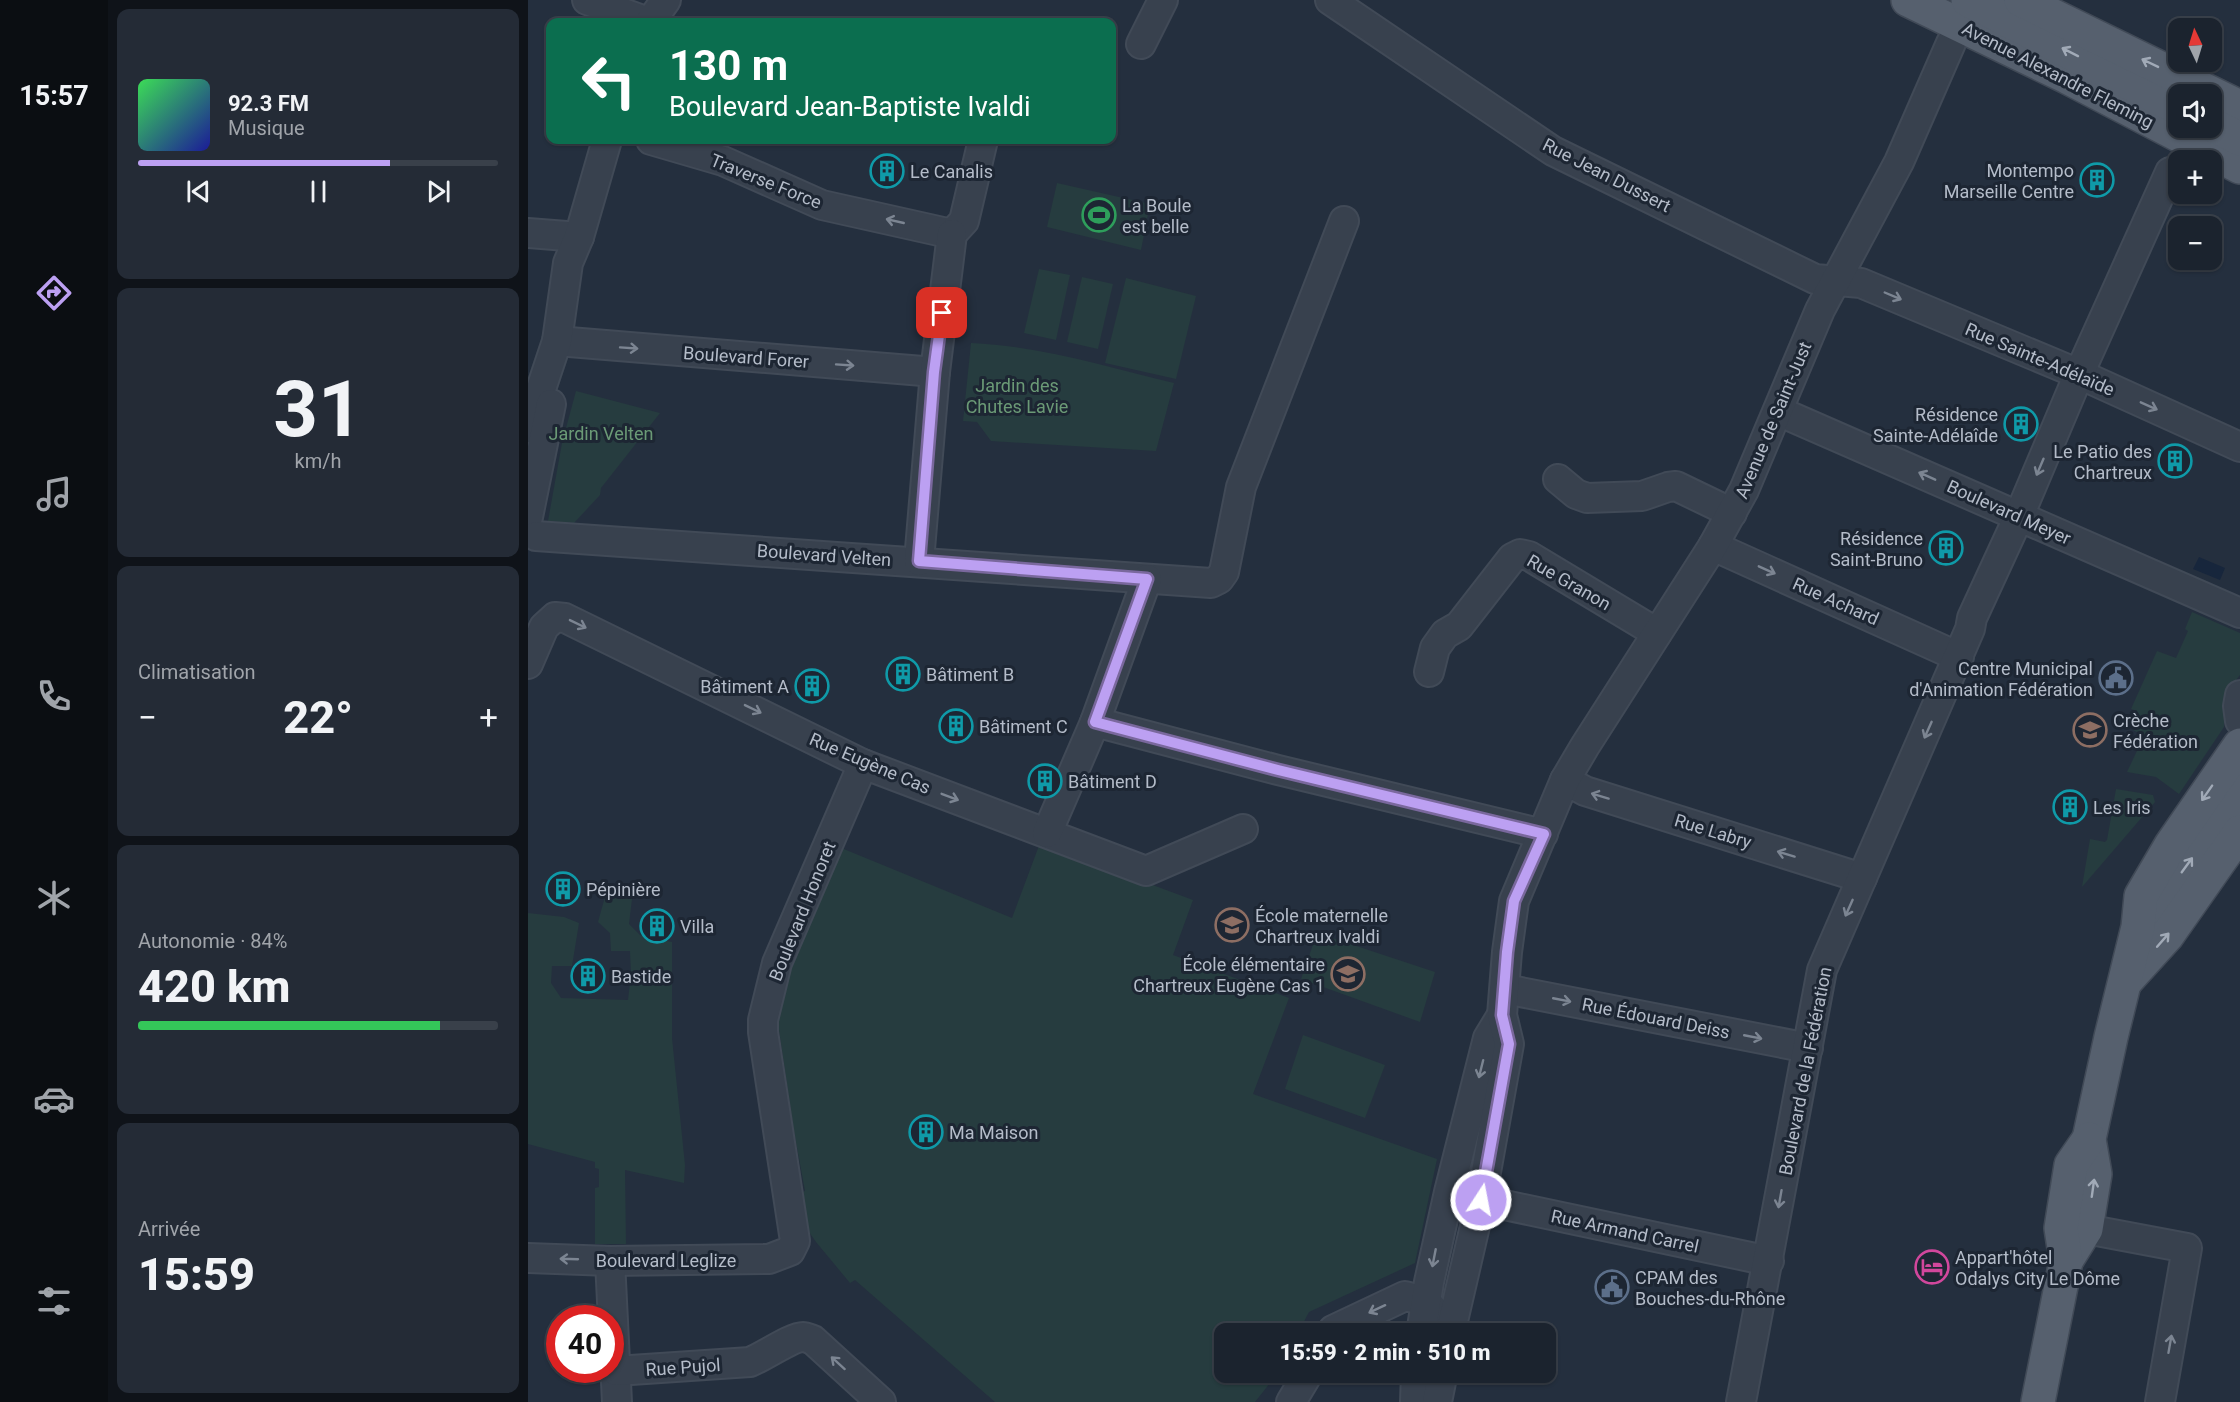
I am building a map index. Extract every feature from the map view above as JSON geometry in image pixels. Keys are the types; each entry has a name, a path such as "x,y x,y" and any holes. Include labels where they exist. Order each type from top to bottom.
{"main road":[{"name":"Avenue Alexandre Fleming","path":"1908,0 2240,167"},
{"name":"Avenue Alexandre Fleming","path":"1968,0 2168,103"},
{"path":"2021,0 2240,106"},
{"path":"2222,129 2240,138"},
{"path":"2037,1402 2066,1261 2061,1228 2070,1174 2072,1165 2089,1139 2138,927 2141,896 2171,845 2240,745"},
{"path":"2138,927 2161,901 2240,788"},
{"path":"2124,983 2167,936 2240,832"},
{"path":"2066,1261 2086,1229 2095,1174 2089,1139"}],"street":[{"path":"587,0 638,18"},
{"path":"652,18 666,0"},
{"path":"1141,44 1163,0"},
{"name":"Rue Jean Dussert","path":"1330,0 1553,151 1815,279 1837,280"},
{"name":"Avenue de Saint-Just","path":"1503,1002 1514,901 1565,780 1732,513 1820,310 1899,162 1952,43"},
{"path":"530,529 548,413 564,343 568,263 579,237 606,144"},
{"name":"Traverse Force","path":"665,144 723,161 822,205 952,234"},
{"path":"919,561 934,372 952,234 964,221 982,144"},
{"name":"Boulevard de la Fédération","path":"1741,1402 1822,970 1959,657 1972,618 2168,176"},
{"name":"Boulevard Velten","path":"530,529 1211,583 1219,579 1224,572 1242,487 1344,221"},
{"path":"528,233 579,237"},
{"name":"Rue Sainte-Adélaïde","path":"1837,280 1861,283 2079,374 2240,447"},
{"path":"528,428 564,343"},
{"name":"Boulevard Forer","path":"564,343 934,372"},
{"name":"Boulevard Meyer","path":"1778,411 2240,613"},
{"path":"1558,479 1576,494 1587,498 1642,496 1676,486 1732,513"},
{"name":"Rue Achard","path":"1713,546 1959,657"},
{"name":"Rue Granon","path":"1429,672 1435,648 1445,634 1459,626 1512,558 1520,554 1529,556 1657,633"},
{"path":"1047,833 1095,722 1147,579"},
{"name":"Rue Eugène Cas","path":"528,663 543,627 555,617 565,618 863,764 1146,871 1243,829"},
{"path":"2240,695 2238,706 2240,721"},
{"path":"1095,722 1278,770 1544,834"},
{"name":"Boulevard Honoret","path":"795,1241 763,1020 777,963 863,764"},
{"name":"Rue Labry","path":"1565,780 1585,791 1862,878"},
{"path":"1423,1323 1437,1241 1488,1038 1503,1002"},
{"path":"1452,1323 1481,1200 1509,1044 1503,1002"},
{"name":"Rue Édouard Deiss","path":"1503,1002 1808,1048"},
{"path":"1454,1174 1481,1200"},
{"name":"Rue Armand Carrel","path":"1481,1200 1769,1261"},
{"path":"2086,1229 2187,1248 2160,1402"},
{"name":"Boulevard Leglize","path":"528,1258 610,1261 769,1259 790,1251 795,1241"},
{"path":"610,1261 612,1305"},
{"path":"1348,1323 1405,1296 1426,1301 1443,1323"},
{"name":"Rue Pujol","path":"624,1370 750,1362 795,1339 804,1337 813,1340 881,1402"},
{"path":"616,1383 617,1402"},
{"path":"1291,1402 1302,1383"},
{"path":"1415,1402 1416,1383"},
{"path":"1437,1402 1441,1383"}],"green space":[{"name":"La Boule est belle","path":"1057,183 1150,204 1141,250 1047,227"},
{"path":"1039,269 1070,275 1056,340 1024,333"},
{"path":"1082,277 1113,284 1098,349 1067,342"},
{"path":"1126,278 1196,296 1176,379 1105,363"},
{"name":"Jardin des Chutes Lavie","path":"971,343 1048,353 1174,383 1156,451 991,441 977,422 963,421"},
{"name":"Jardin Velten","path":"576,391 660,413 601,488 600,495 574,523 548,521 562,443"},
{"path":"2192,612 2240,633 2240,675 2227,691 2224,727 2179,794 2156,777 2127,772 2144,736 2133,730 2135,724 2132,721 2137,711 2131,709 2157,651 2176,658 2188,631 2185,629"},
{"path":"2116,789 2153,795 2155,802 2082,887 2090,839 2105,842 2107,840"},
{"path":"1040,843 1193,900 1173,955 1289,998 1253,1094 1437,1159 1415,1263 1309,1312 1303,1323 1214,1323 1214,1383 1270,1383 1255,1402 995,1402 855,1280 850,1283 807,1229 802,1192 805,1191 778,1023 781,1003 806,919 834,845 1012,918"},
{"path":"606,893 632,899 629,924 640,935 672,942 672,1038 685,1165 684,1183 625,1170 626,1244 595,1244 595,1188 599,1187 599,1169 595,1168 595,1162 528,1144 528,913 564,917 579,923 572,966 552,966 551,983 561,998 628,1000 631,974 630,951 611,951 610,933 598,922"},
{"path":"1317,933 1435,972 1420,1022 1301,979"},
{"path":"1303,1035 1385,1065 1365,1118 1285,1089"}],"water":[{"path":"2199,557 2225,568 2220,580 2193,569"}],"place":[{"name":"Le Canalis","path":"887,171"},
{"name":"Montempo Marseille Centre","path":"2097,180"},
{"name":"La Boule est belle","path":"1099,215"},
{"name":"Résidence Sainte-Adélaîde","path":"2021,424"},
{"name":"Le Patio des Chartreux","path":"2175,461"},
{"name":"Résidence Saint-Bruno","path":"1946,548"},
{"name":"Bâtiment B","path":"903,674"},
{"name":"Centre Municipal d'Animation Fédération","path":"2116,678"},
{"name":"Bâtiment A","path":"812,686"},
{"name":"Bâtiment C","path":"956,726"},
{"name":"Crèche Fédération","path":"2090,730"},
{"name":"Bâtiment D","path":"1045,781"},
{"name":"Les Iris","path":"2070,807"},
{"name":"Pépinière","path":"563,889"},
{"name":"École maternelle Chartreux Ivaldi","path":"1232,925"},
{"name":"Villa","path":"657,926"},
{"name":"École élémentaire Chartreux Eugène Cas 1","path":"1348,974"},
{"name":"Bastide","path":"588,976"},
{"name":"Ma Maison","path":"926,1132"},
{"name":"Appart'hôtel Odalys City Le Dôme","path":"1932,1267"},
{"name":"CPAM des Bouches-du-Rhône","path":"1612,1287"}],"route":[{"path":"942,313 934,372 919,561 1147,579 1095,722 1278,770 1544,834 1514,901 1502,1015 1509,1044 1481,1200"}]}
